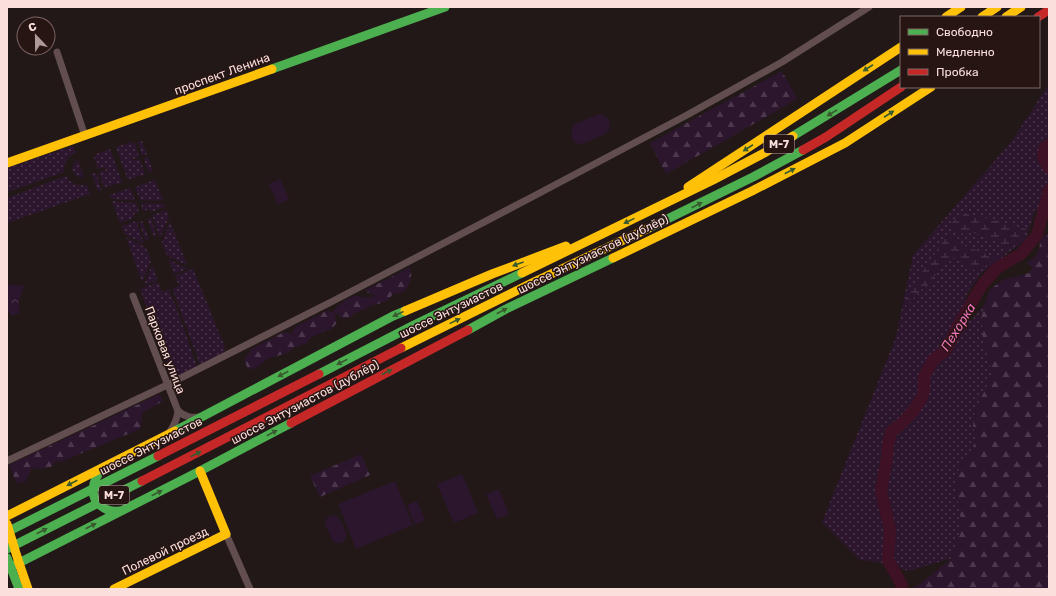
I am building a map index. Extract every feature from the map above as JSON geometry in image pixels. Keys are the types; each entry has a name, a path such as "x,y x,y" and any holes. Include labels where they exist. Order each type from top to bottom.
{"main road":[{"name":"проспект Ленина","path":"7,163 445,7"},
{"path":"948,16 961,7"},
{"path":"984,16 997,7"},
{"path":"1008,16 1021,7"},
{"path":"1040,16 1049,10"},
{"name":"шоссе Энтузиастов (дублёр)","path":"652,210 900,48"},
{"name":"шоссе Энтузиастов","path":"7,532 414,325 713,180 766,152 900,71"},
{"name":"шоссе Энтузиастов","path":"7,549 532,282 572,265 753,177 826,137 900,88"},
{"name":"шоссе Энтузиастов (дублёр)","path":"9,568 200,470 506,309 658,236 845,143 929,88"},
{"name":"шоссе Энтузиастов (дублёр)","path":"7,516 166,436 394,316 492,274 607,232"},
{"path":"572,265 658,236"},
{"path":"107,466 95,478 92,487 93,496 98,503 107,510 116,512 122,510"},
{"path":"200,470 226,534"},
{"path":"7,524 28,589"},
{"name":"Полевой проезд","path":"114,589 226,534"},
{"path":"7,558 9,568 19,589"}],"street":[{"path":"7,461 167,385 340,298 687,115 782,62 870,7"},
{"path":"57,52 85,136"},
{"name":"Парковая улица","path":"133,296 178,411 184,416 193,418 204,416"},
{"name":"Парковая улица","path":"166,436 173,427 178,411"},
{"path":"226,534 250,589"}],"green space":[{"path":"782,71 797,99 666,174 650,143"},
{"path":"1049,84 1049,218 1035,209 1026,240 981,273 967,294 961,318 971,321 987,301 982,315 992,375 975,411 973,426 976,439 970,454 959,468 956,486 962,528 952,558 909,571 878,562 860,560 822,522 896,337 913,255 1012,141"},
{"path":"599,114 608,119 610,128 608,131 603,135 581,144 575,142 571,134 574,125"},
{"path":"142,141 147,154 142,156 138,142"},
{"path":"131,142 135,144 139,157 133,159 133,161 140,159 145,174 128,180 116,147"},
{"path":"73,146 76,152 67,160 64,172 7,192 7,168"},
{"path":"110,149 122,182 104,188 99,172 106,170 105,167 98,169 94,158 96,154"},
{"path":"148,157 153,171 148,172 144,158"},
{"path":"78,160 84,177 77,176 73,172 73,166"},
{"path":"96,173 102,190 98,191 92,174"},
{"path":"66,176 75,184 87,185 90,194 7,223 7,198"},
{"path":"280,179 289,199 278,204 269,184"},
{"path":"155,180 163,201 140,200 135,187"},
{"path":"130,188 135,200 111,199 110,195"},
{"path":"112,201 136,203 139,212 134,214 134,218 120,223"},
{"path":"141,203 164,204 165,207 151,212 149,209 143,211"},
{"path":"166,210 169,217 160,238 152,215"},
{"path":"967,213 1026,229 1023,240 1008,249 1000,243 972,232 964,234 953,232 948,227 954,220"},
{"path":"151,218 157,236 154,237 147,219"},
{"path":"136,221 144,244 124,234 122,226"},
{"path":"142,221 149,239 145,240 139,222"},
{"path":"170,221 187,265 167,256 162,242"},
{"path":"1049,232 1049,589 914,589 952,558 962,528 956,486 959,468 970,454 976,439 973,426 975,411 992,375 984,346 982,332 982,315 989,290 1003,280 1029,273 1033,268 1027,263 1037,254 1040,241"},
{"path":"126,237 146,248 151,261 142,282"},
{"path":"946,237 957,238 965,246 996,258 978,272 954,258 938,271 930,283 920,291 906,307 906,300 919,277"},
{"path":"168,259 188,269 174,274"},
{"path":"152,265 158,280 144,285"},
{"path":"410,267 410,280 404,292 393,294 388,300 370,306 355,313 351,317 342,319 338,314 334,316 337,323 331,329 311,337 307,343 295,347 287,353 267,359 259,366 248,369 244,360 251,349 284,332 291,334 295,327 326,311 333,312 340,304 353,296 368,298 375,296 366,290"},
{"path":"193,269 225,347 222,354 200,365 172,288 179,286 175,276"},
{"path":"158,282 162,292 169,289 197,367 178,376 174,376 171,373 140,289"},
{"path":"7,285 24,285 19,301 19,313 11,316 7,306"},
{"path":"160,394 163,401 142,413 140,429 63,461 55,462 51,467 41,469 29,468 31,471 26,481 17,484 9,465"},
{"path":"361,454 370,475 320,497 310,476"},
{"path":"462,474 478,513 454,523 437,484"},
{"path":"395,481 413,525 356,549 338,504"},
{"path":"499,489 509,514 497,519 486,494"},
{"path":"417,501 425,520 415,525 407,505"},
{"path":"333,515 340,520 347,535 344,541 340,543 333,541 325,524 327,518"}],"waterway":[{"name":"Пехорка","path":"1049,145 1045,147 1043,158 1049,168"},
{"name":"Пехорка","path":"901,589 902,585 888,560 890,529 881,491 891,432 914,410 921,399 924,391 924,377 933,360 946,350 958,326 983,284 997,268 1021,254 1037,235 1049,190"}],"traffic: fast":[{"path":"272,69 445,7"},
{"path":"793,136 900,71"},
{"path":"649,228 753,177 803,150"},
{"path":"468,330 506,309 613,258"},
{"path":"319,374 414,325 522,273"},
{"path":"175,431 405,311"},
{"path":"7,569 291,423"},
{"path":"7,532 158,456"},
{"path":"102,469 94,483 94,498 105,509 119,511"},
{"path":"7,549 142,481"},
{"path":"7,558 11,568"},
{"path":"11,568 19,589"}],"traffic: slow":[{"path":"948,16 961,7"},
{"path":"984,16 997,7"},
{"path":"1008,16 1021,7"},
{"path":"688,187 900,48"},
{"path":"7,163 272,69"},
{"path":"613,258 752,191 845,143 929,88"},
{"path":"522,273 713,180 793,136"},
{"path":"401,348 532,283 649,228"},
{"path":"405,311 492,274 566,246"},
{"path":"7,516 175,431"},
{"path":"114,589 226,534 200,471"},
{"path":"7,524 19,563"},
{"path":"19,563 28,589"}],"traffic: jam":[{"path":"1040,16 1049,10"},
{"path":"803,150 826,137 900,88"},
{"path":"291,423 468,330"},
{"path":"142,481 401,348"},
{"path":"158,456 319,374"}]}
